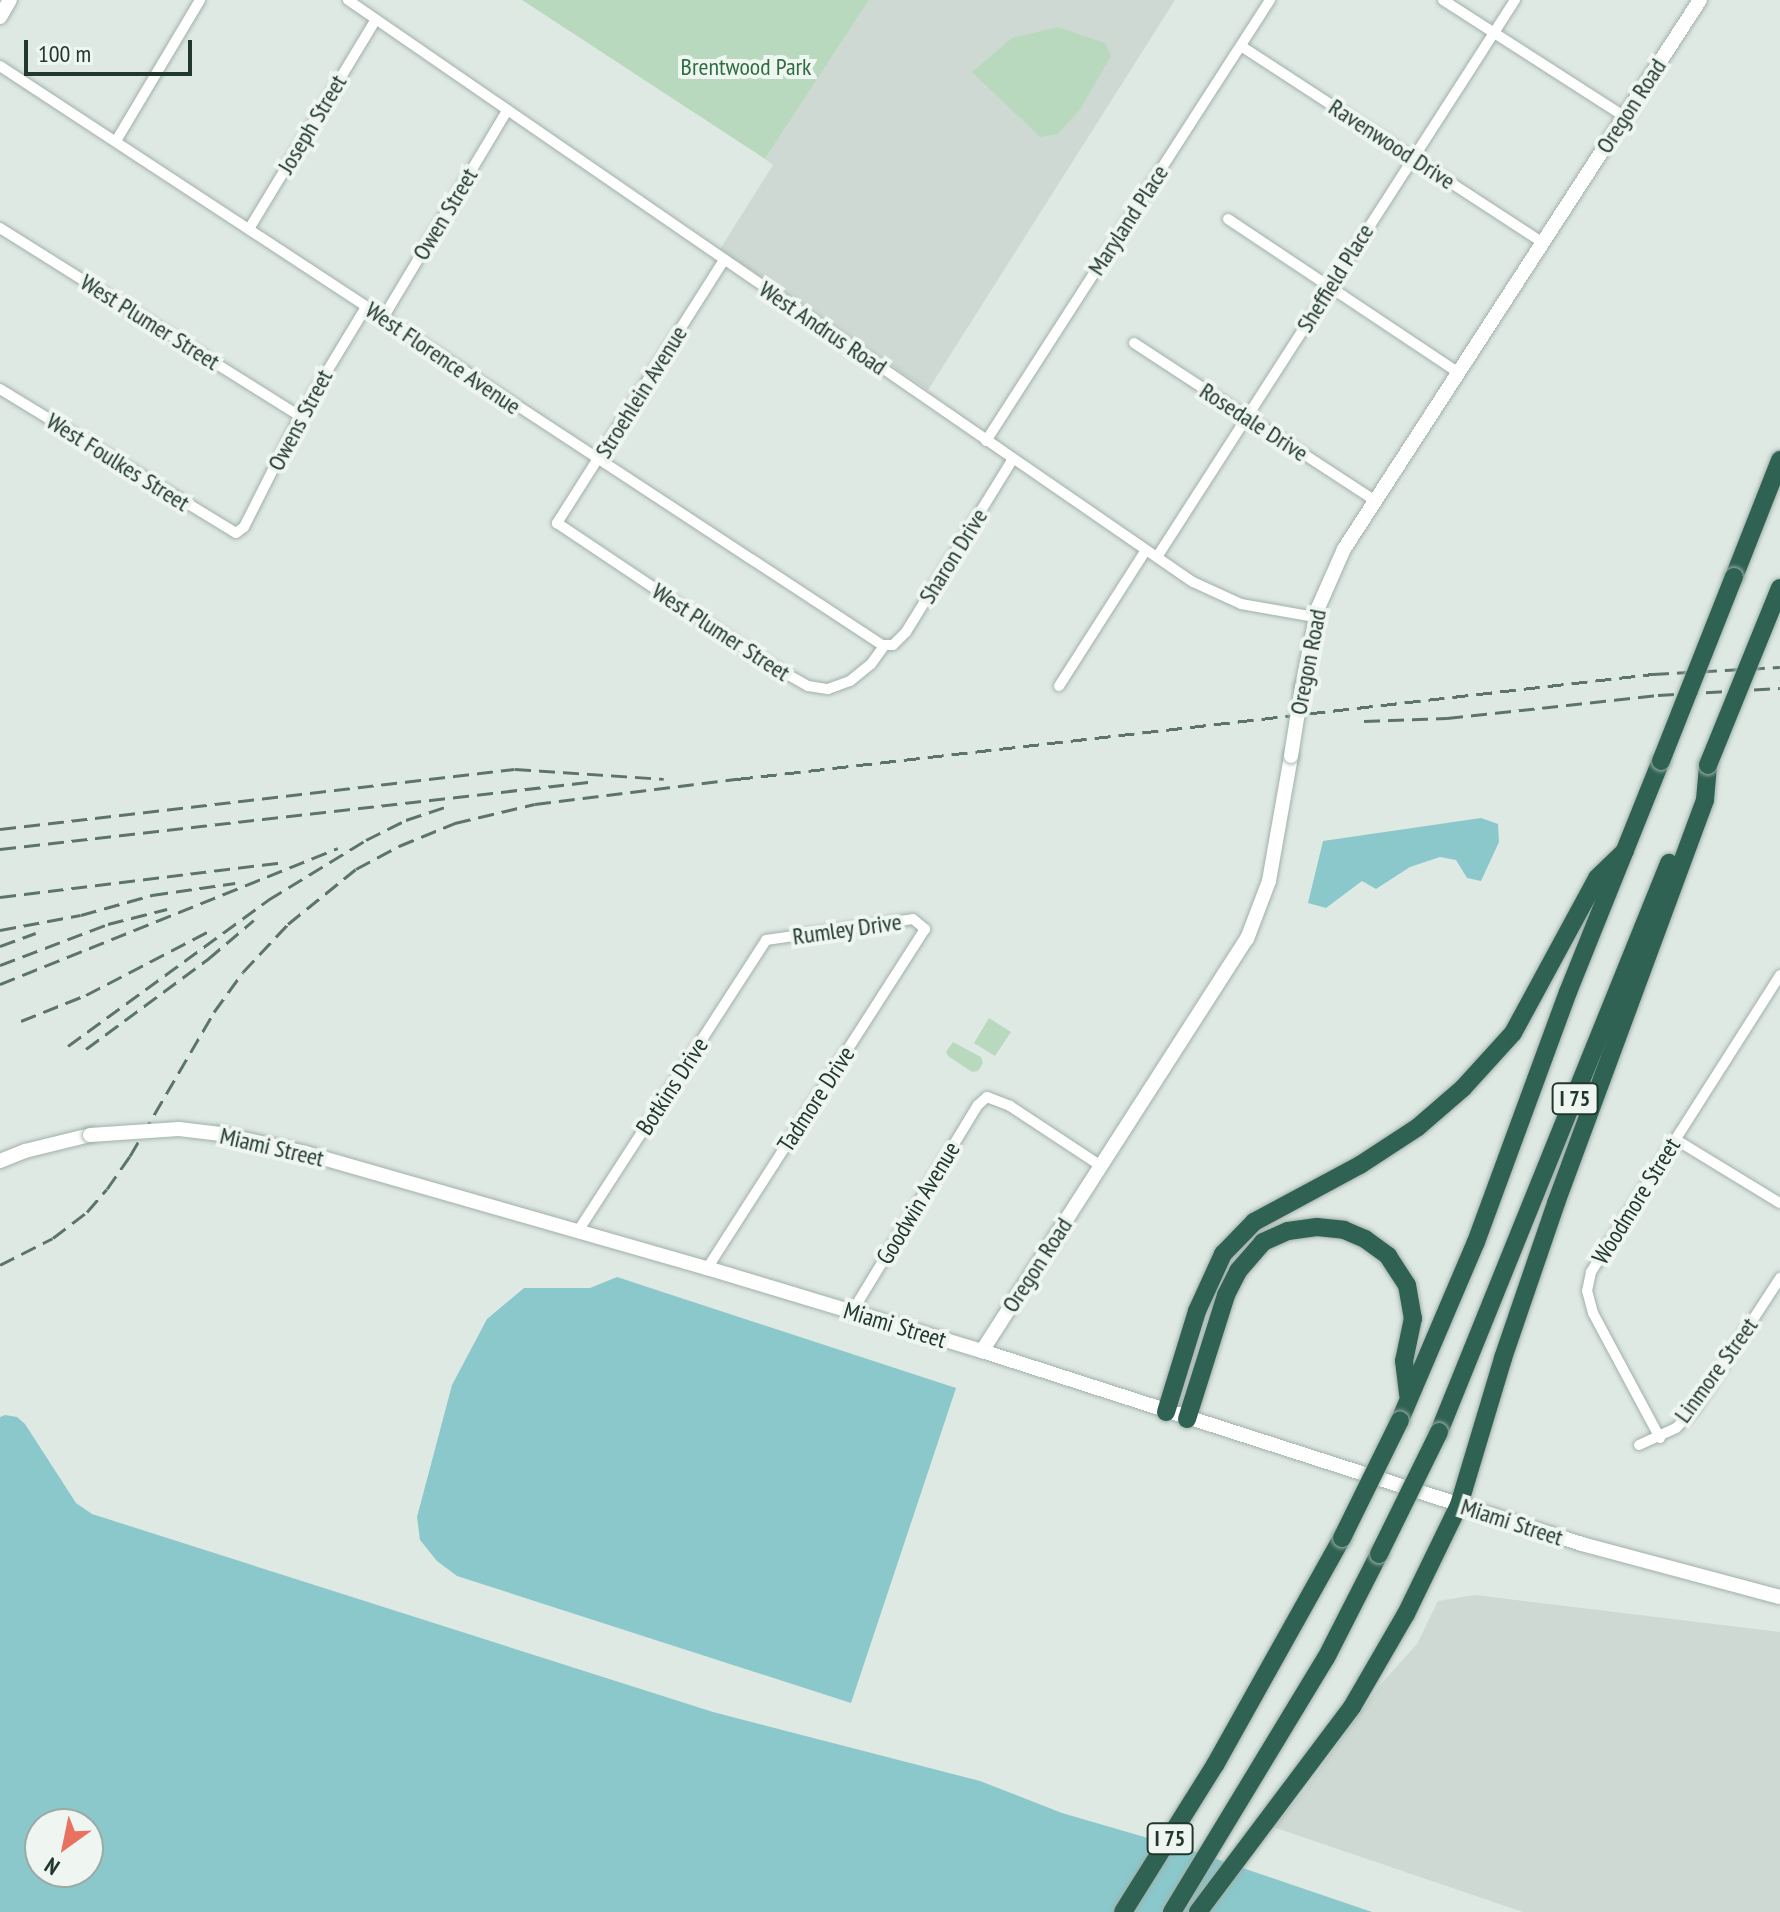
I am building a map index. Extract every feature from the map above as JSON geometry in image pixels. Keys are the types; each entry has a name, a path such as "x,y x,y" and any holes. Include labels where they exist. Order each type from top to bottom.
{"highway":[{"name":"I 75","path":"1123,1912 1215,1765 1342,1538 1400,1420 1476,1242 1568,992 1780,460"},
{"name":"I 75","path":"1172,1912 1246,1795 1326,1658 1439,1432 1780,588"},
{"path":"1198,1912 1289,1795 1376,1668 1459,1505 1503,1358 1551,1217 1705,800 1708,765"},
{"path":"1166,1412 1201,1301 1223,1254 1254,1222 1360,1165 1418,1127 1463,1088 1513,1033 1597,878 1625,851"},
{"path":"1187,1419 1226,1295 1238,1271 1263,1242 1288,1231 1317,1227 1344,1230 1365,1239 1388,1256 1407,1285 1413,1318 1404,1361 1409,1399"}],"main road":[{"path":"0,17 10,0"},
{"name":"Oregon Road","path":"982,1351 1253,928 1269,881 1315,617 1332,571 1457,372 1700,0"},
{"name":"Miami Street","path":"0,1161 25,1151 90,1135 179,1129 221,1134 305,1153 707,1268 982,1351 1582,1544 1780,1597"}],"street":[{"path":"116,141 200,0"},
{"name":"West Andrus Road","path":"348,0 1146,550 1228,600 1262,610 1315,617"},
{"name":"Maryland Place","path":"986,441 1270,0"},
{"path":"1443,0 1625,117"},
{"name":"Sheffield Place","path":"1157,557 1515,0"},
{"name":"Joseph Street","path":"249,229 376,19"},
{"name":"Ravenwood Drive","path":"1241,46 1543,243"},
{"name":"West Florence Avenue","path":"0,66 597,460 886,646"},
{"name":"Owen Street","path":"383,318 507,111"},
{"path":"1228,219 1457,372"},
{"name":"West Plumer Street","path":"0,228 300,416"},
{"name":"Stroehlein Avenue","path":"557,523 724,260"},
{"name":"Owens Street","path":"236,533 247,523 300,416 366,307"},
{"name":"Rosedale Drive","path":"1134,343 1375,501"},
{"name":"West Foulkes Street","path":"0,389 226,530 236,533"},
{"name":"Sharon Drive","path":"886,646 899,641 906,632 1013,459"},
{"name":"West Plumer Street","path":"557,523 774,668 808,686 828,689 850,681 871,664 886,646"},
{"path":"1059,686 1146,550"},
{"name":"Rumley Drive","path":"766,940 828,933 897,919 913,919 925,929"},
{"name":"Tadmore Drive","path":"707,1268 925,929"},
{"name":"Botkins Drive","path":"578,1231 766,940"},
{"name":"Woodmore Street","path":"1660,1438 1599,1327 1587,1291 1596,1262 1780,975"},
{"name":"Goodwin Avenue","path":"852,1312 978,1105 987,1097 1010,1106 1101,1166"},
{"path":"1675,1139 1780,1203"},
{"name":"Linmore Street","path":"1639,1445 1660,1438 1694,1410 1780,1278"}],"shaded area":[{"path":"869,0 1175,0 928,390 720,249 773,165 765,159"},
{"path":"1475,1595 1780,1632 1780,1912 1523,1912 1273,1827 1305,1790 1380,1685 1417,1644 1438,1601"}],"green space":[{"name":"Brentwood Park","path":"522,0 869,0 765,159"},
{"path":"1058,27 1105,43 1111,56 1081,108 1058,134 1040,137 972,72 1012,38"},
{"path":"989,1018 1011,1032 995,1056 974,1043"},
{"path":"953,1042 981,1057 983,1063 978,1071 972,1072 948,1056 946,1052"}],"water":[{"path":"1481,818 1498,824 1499,842 1481,881 1467,878 1456,860 1440,857 1410,867 1376,889 1362,881 1326,908 1308,903 1323,841"},
{"path":"617,1277 956,1388 851,1703 457,1576 437,1561 420,1540 417,1517 452,1385 487,1319 524,1288 590,1288"},
{"path":"5,1415 17,1417 25,1424 76,1503 92,1514 713,1712 980,1781 1062,1813 1196,1852 1372,1912 0,1912 0,1417"}],"railway":[{"path":"0,1265 53,1238 87,1212 107,1189 130,1156 214,1012 243,972 288,924 356,869 399,846 455,823 535,804 737,779 1653,674 1780,667"},
{"path":"1364,721 1447,718 1658,695 1780,688"},
{"path":"0,829 515,769 664,779"},
{"path":"0,849 588,782"},
{"path":"68,1046 268,900 366,840 406,820 448,806"},
{"path":"0,984 338,848"},
{"path":"0,897 286,862"},
{"path":"0,930 81,915 152,895 235,883"},
{"path":"0,965 108,924 167,909"},
{"path":"86,1049 208,959 254,920"},
{"path":"21,1021 86,995 209,931"},
{"path":"0,946 36,933"}]}
